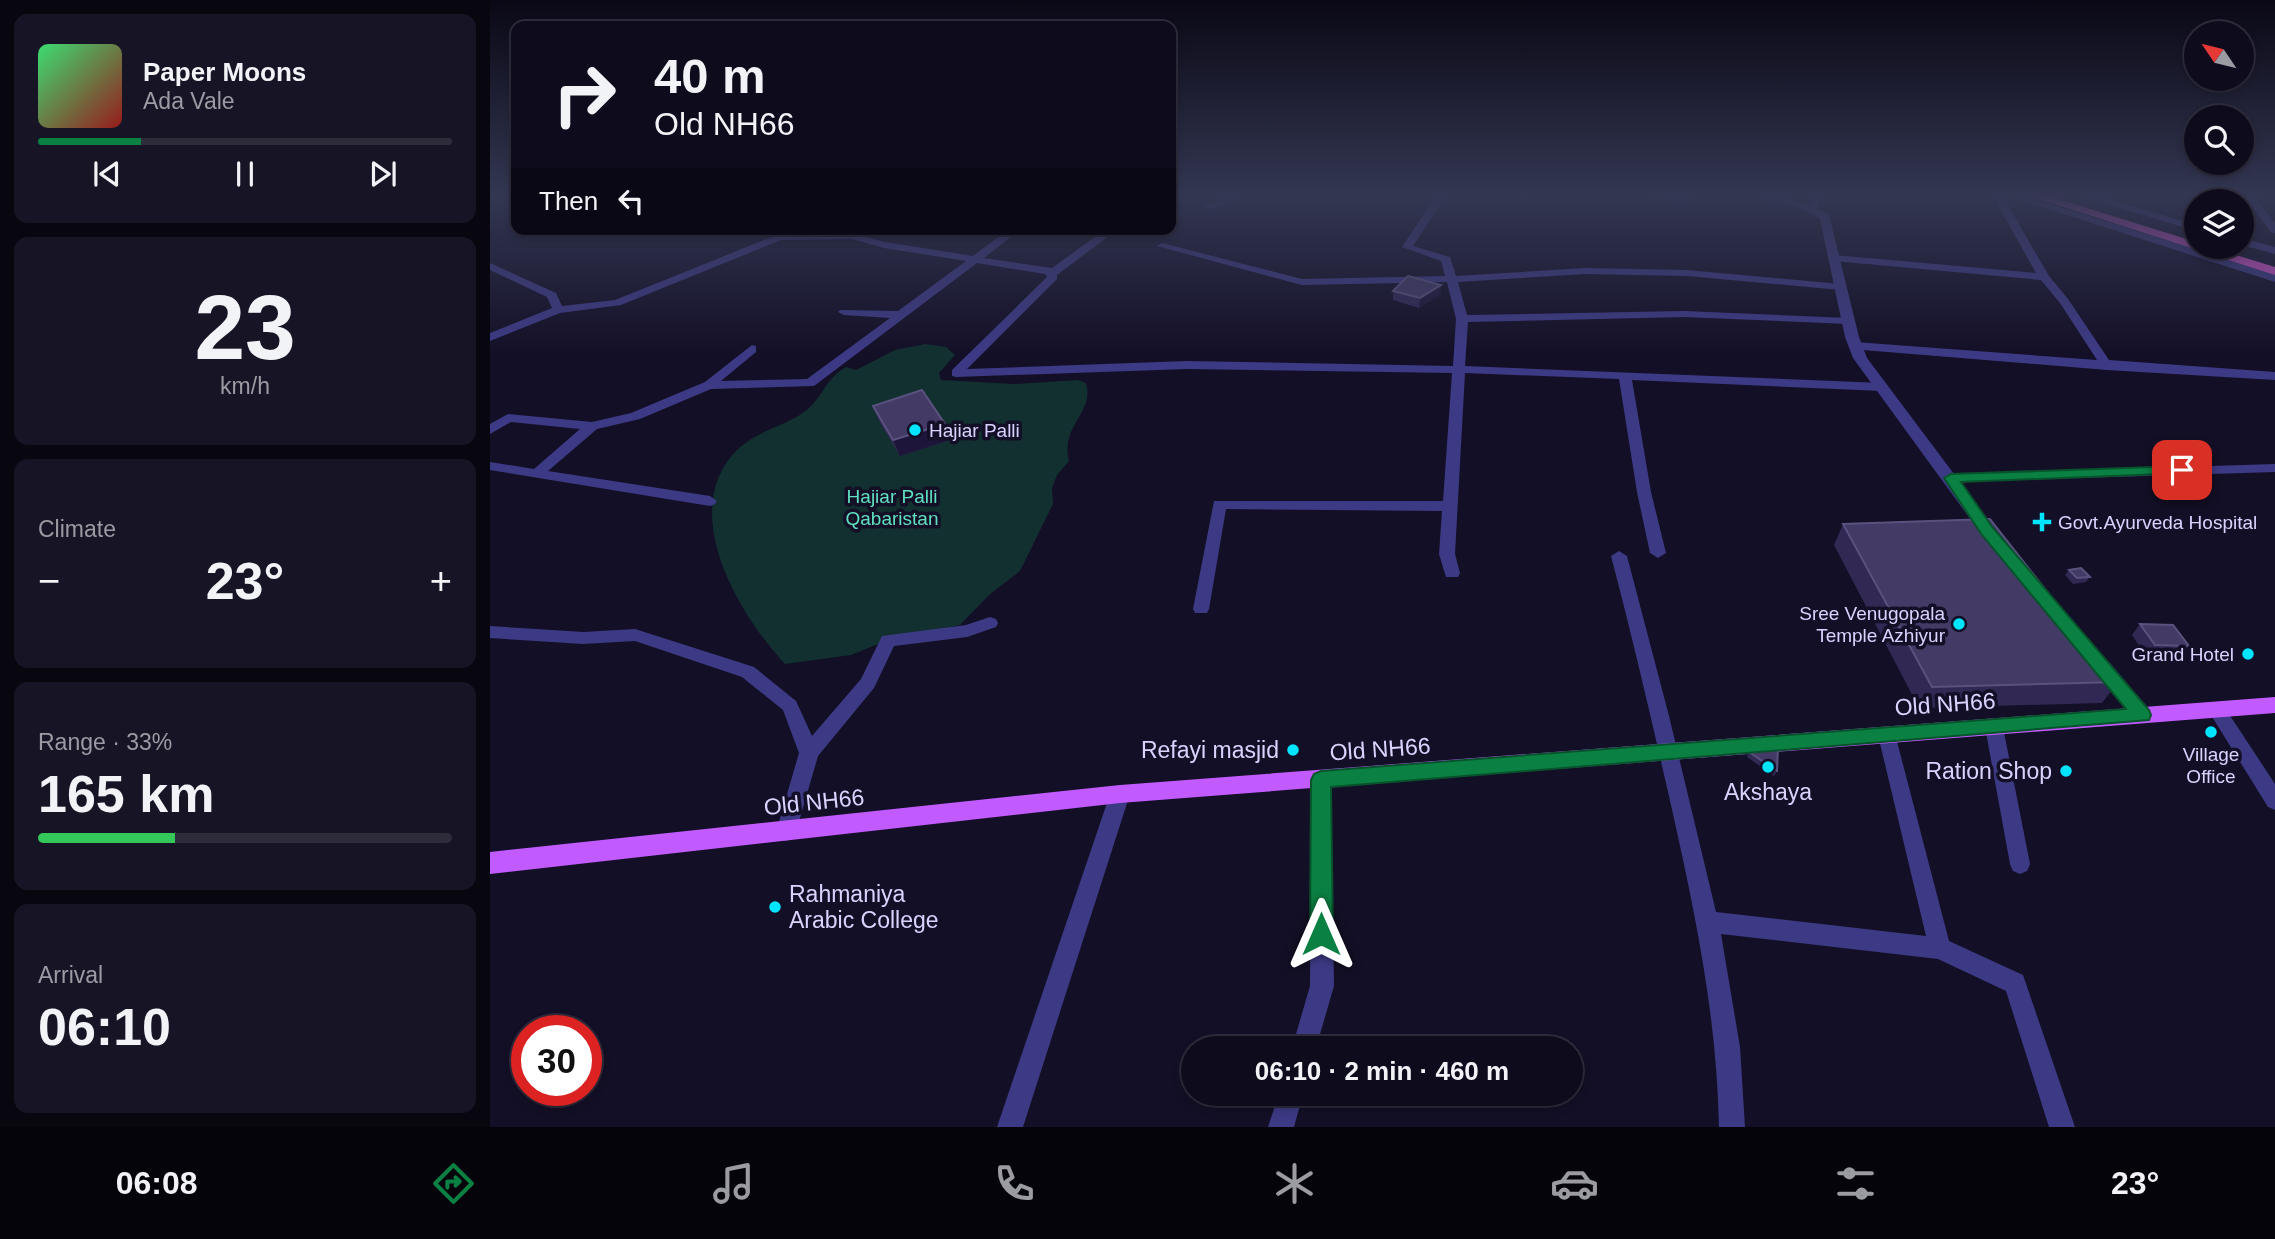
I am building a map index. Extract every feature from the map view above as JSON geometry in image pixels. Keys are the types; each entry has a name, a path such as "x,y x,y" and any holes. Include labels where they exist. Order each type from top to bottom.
{"highway":[{"path":"2254,253 2275,260"},
{"path":"2238,259 2275,271"}],"main road":[{"name":"Old NH66","path":"490,863 1120,794 2275,705"}],"street":[{"path":"490,337 558,310 617,303 750,250"},
{"path":"915,250 1049,271 1054,277 957,373 1187,365 1457,369 1882,387"},
{"path":"709,385 810,383 985,250"},
{"path":"1051,274 1085,250"},
{"path":"1176,250 1302,282 1452,279 1585,271 1701,274 1841,288"},
{"path":"1416,250 1447,259 1462,318 1447,554 1452,573"},
{"path":"1832,250 1848,321 1860,358 2004,552"},
{"path":"2029,250 2107,366"},
{"path":"2184,250 2275,278"},
{"path":"1834,258 2044,276"},
{"path":"490,266 552,295 558,310"},
{"path":"844,312 901,315"},
{"path":"1462,318 1684,314 1848,321"},
{"path":"1855,346 2275,376"},
{"path":"490,430 508,418 592,426 635,416 709,385 752,349"},
{"path":"1625,375 1644,492 1658,553"},
{"path":"2259,376 2275,391"},
{"path":"537,473 592,426"},
{"path":"490,466 710,501"},
{"path":"1951,478 2275,468"},
{"path":"1201,609 1219,504 1450,506"},
{"path":"1619,555 1709,922 1731,1063 1732,1127"},
{"path":"786,832 809,753 867,683 888,640 967,631 990,623"},
{"path":"490,632 583,638 635,635 748,672 790,706 809,753"},
{"path":"2091,654 2142,715"},
{"path":"2217,710 2275,801"},
{"path":"1994,727 2020,864"},
{"path":"1887,735 1940,948"},
{"path":"1307,1036 1322,986 1321,780"},
{"path":"1010,1127 1120,794"},
{"path":"1709,922 1940,948 2015,983 2062,1127"},
{"path":"1281,1127 1287,1106"}],"green space":[{"name":"Hajiar Palli Qabaristan","path":"925,344 946,347 955,355 939,373 941,380 1014,384 1078,380 1086,383 1086,403 1069,438 1069,461 1057,475 1052,488 1053,504 1020,571 989,595 960,625 888,640 851,655 785,664 749,618 721,561 713,531 713,502 720,474 745,443 807,410 834,376 846,367 856,370 895,350"}],"building":[{"path":"1408,276 1441,285 1420,298 1393,291"},
{"path":"922,390 945,424 893,440 873,406"},
{"name":"Sree Venugopala Temple Azhiyur","path":"1990,519 2118,682 1932,687 1843,524"},
{"path":"2081,568 2090,577 2077,578 2069,570"},
{"path":"2140,624 2173,625 2189,646 2155,645"},
{"path":"1778,748 1777,771 1749,752"}],"place":[{"name":"Hajiar Palli","path":"915,430"},
{"name":"Govt.Ayurveda Hospital","path":"2042,522"},
{"name":"Sree Venugopala Temple Azhiyur","path":"1959,624"},
{"name":"Grand Hotel","path":"2248,654"},
{"name":"Village Office","path":"2211,732"},
{"name":"Refayi masjid","path":"1293,750"},
{"name":"Akshaya","path":"1768,767"},
{"name":"Ration Shop","path":"2066,771"},
{"name":"Rahmaniya Arabic College","path":"775,907"}],"route":[{"path":"1321,934 1321,780 2142,715 1987,531 1951,478 2182,470"}]}
